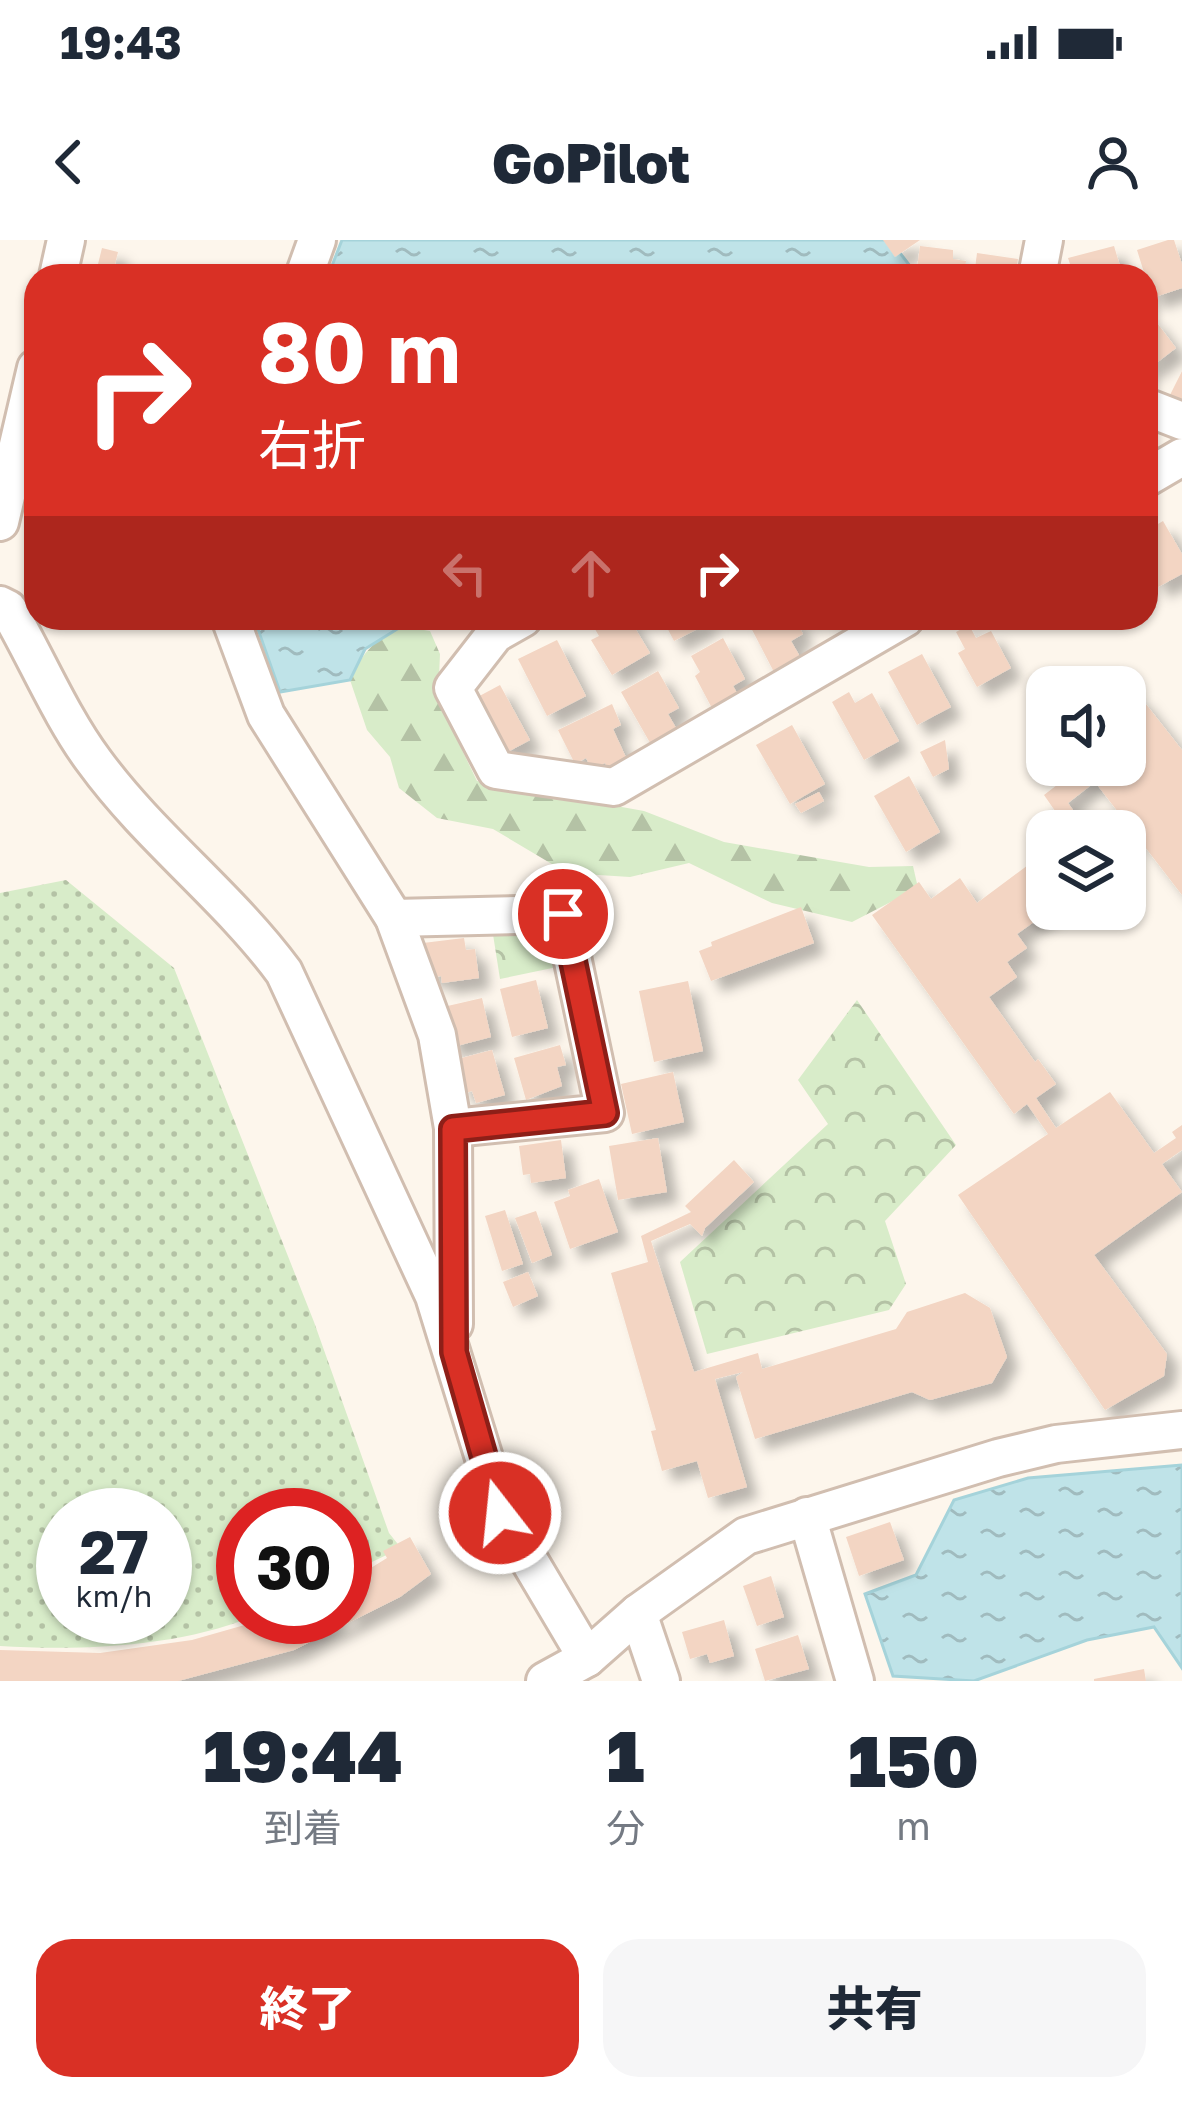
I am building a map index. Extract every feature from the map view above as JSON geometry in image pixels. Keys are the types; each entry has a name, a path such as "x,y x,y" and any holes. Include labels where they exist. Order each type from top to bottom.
{"street":[{"path":"0,522 24,419"},
{"path":"0,605 8,609 91,758 128,803 254,931 284,972 434,1296 500,1513 587,1658"},
{"path":"234,630 266,715 394,918 437,1035 453,1129 454,1352"},
{"path":"502,630 453,688 496,770 614,787 884,630"},
{"path":"394,918 563,914 605,1113 453,1129"},
{"path":"545,1681 587,1658 638,1612 746,1536 1056,1444 1182,1430"},
{"path":"807,1516 855,1681"},
{"path":"638,1612 661,1681"}],"green space":[{"path":"398,630 430,631 440,654 438,700 477,781 644,811 724,842 869,867 913,866 918,888 852,922 772,903 689,863 630,877 567,873 493,829 437,818 399,788 390,757 367,730 350,680 372,646"},
{"path":"66,880 174,968 314,1322 389,1533 401,1548 372,1562 372,1488 216,1488 216,1629 192,1635 192,1488 36,1488 36,1644 135,1644 0,1646 0,893"},
{"path":"555,926 562,966 500,979 492,928"},
{"path":"857,1000 956,1145 885,1221 906,1284 889,1310 707,1354 680,1262 828,1124 798,1080"}],"water":[{"path":"342,240 890,240 908,264 333,264"},
{"path":"258,630 396,630 365,649 350,680 280,692"},
{"path":"1182,1465 1182,1668 1154,1627 1087,1640 974,1681 893,1676 865,1594 916,1575 954,1500 1028,1478"}],"building":[{"path":"883,240 920,240 895,257"},
{"path":"1174,240 1182,264 1182,288 1158,296 1158,264 1141,264 1137,250"},
{"path":"920,246 953,250 953,259 966,261 966,264 918,264"},
{"path":"1114,246 1119,264 1070,264 1068,258"},
{"path":"102,248 118,252 115,264 98,264"},
{"path":"977,253 1018,259 1017,264 976,264"},
{"path":"1158,324 1176,348 1158,362"},
{"path":"1182,371 1182,408 1167,401"},
{"path":"1163,521 1182,554 1182,574 1158,587 1158,524"},
{"path":"596,630 636,630 650,653 612,675 591,640 599,636"},
{"path":"668,630 695,630 674,641"},
{"path":"752,630 801,630 803,634 791,641 802,660 775,674"},
{"path":"843,630 858,630 860,634 848,640"},
{"path":"972,630 976,638 991,631 1011,668 977,687 958,653 965,649 956,632"},
{"path":"723,638 745,679 733,686 740,698 714,712 695,676 700,672 691,656"},
{"path":"557,640 586,696 547,716 518,659"},
{"path":"922,654 951,707 917,725 888,672"},
{"path":"658,671 679,708 668,714 679,733 653,748 621,692"},
{"path":"500,685 530,740 502,755 472,700"},
{"path":"849,692 855,703 872,693 899,741 864,760 832,702"},
{"path":"612,704 621,725 613,729 629,764 610,773 605,763 592,770 586,758 575,764 558,730"},
{"path":"1146,704 1182,750 1182,895 1146,848 1146,810 1117,810 1098,786 1146,786"},
{"path":"792,725 825,784 790,804 756,745"},
{"path":"945,740 949,769 933,777 920,752"},
{"path":"909,776 940,832 906,852 874,796"},
{"path":"1056,786 1090,786 1068,803 1073,810 1054,810 1044,795"},
{"path":"819,792 824,801 801,813 795,804"},
{"path":"1026,867 1026,928 1017,934 1027,948 1007,962 1017,977 989,997 1056,1084 1036,1098 1056,1128 1110,1092 1154,1153 1176,1138 1172,1132 1182,1125 1182,1150 1162,1164 1182,1192 1094,1255 1167,1354 1164,1376 1105,1410 958,1195 1048,1134 1027,1104 1014,1114 872,915 919,882 931,899 960,878 977,903"},
{"path":"801,907 814,943 711,981 699,951"},
{"path":"464,938 466,950 475,949 479,978 442,983 441,976 427,978 423,943"},
{"path":"536,980 548,1028 512,1037 500,989"},
{"path":"688,981 703,1051 654,1062 639,991"},
{"path":"482,998 491,1037 449,1048 439,1008"},
{"path":"560,1045 566,1065 557,1067 562,1086 526,1100 514,1058"},
{"path":"492,1050 505,1095 476,1103 472,1091 463,1094 454,1060"},
{"path":"673,1072 684,1122 632,1134 621,1084"},
{"path":"658,1138 667,1192 618,1200 609,1146"},
{"path":"561,1140 566,1178 531,1183 530,1174 523,1175 519,1146"},
{"path":"734,1160 754,1182 702,1236 690,1224 651,1241 694,1372 758,1353 762,1369 896,1329 907,1312 965,1293 990,1308 1007,1357 992,1383 930,1400 912,1392 755,1439 736,1377 743,1372 715,1379 747,1487 708,1498 697,1461 662,1471 651,1431 656,1430 611,1273 648,1262 641,1236 691,1212 685,1206"},
{"path":"599,1179 618,1232 570,1249 554,1202 570,1196 568,1190"},
{"path":"505,1210 523,1264 502,1271 485,1216"},
{"path":"536,1211 552,1255 532,1263 515,1218"},
{"path":"528,1272 538,1296 513,1307 503,1282"},
{"path":"890,1522 904,1560 859,1576 846,1537"},
{"path":"410,1537 431,1574 372,1611 372,1567 387,1558 383,1551"},
{"path":"771,1576 784,1617 757,1626 743,1586"},
{"path":"724,1620 734,1656 710,1663 707,1654 690,1659 682,1632"},
{"path":"216,1633 216,1644 306,1644 178,1681 0,1681 0,1650 100,1653 192,1644 192,1640"},
{"path":"798,1635 809,1669 765,1681 755,1649"},
{"path":"1144,1669 1146,1681 1094,1681 1094,1679"}],"route":[{"path":"500,1513 454,1352 453,1129 605,1113 563,914"}]}
